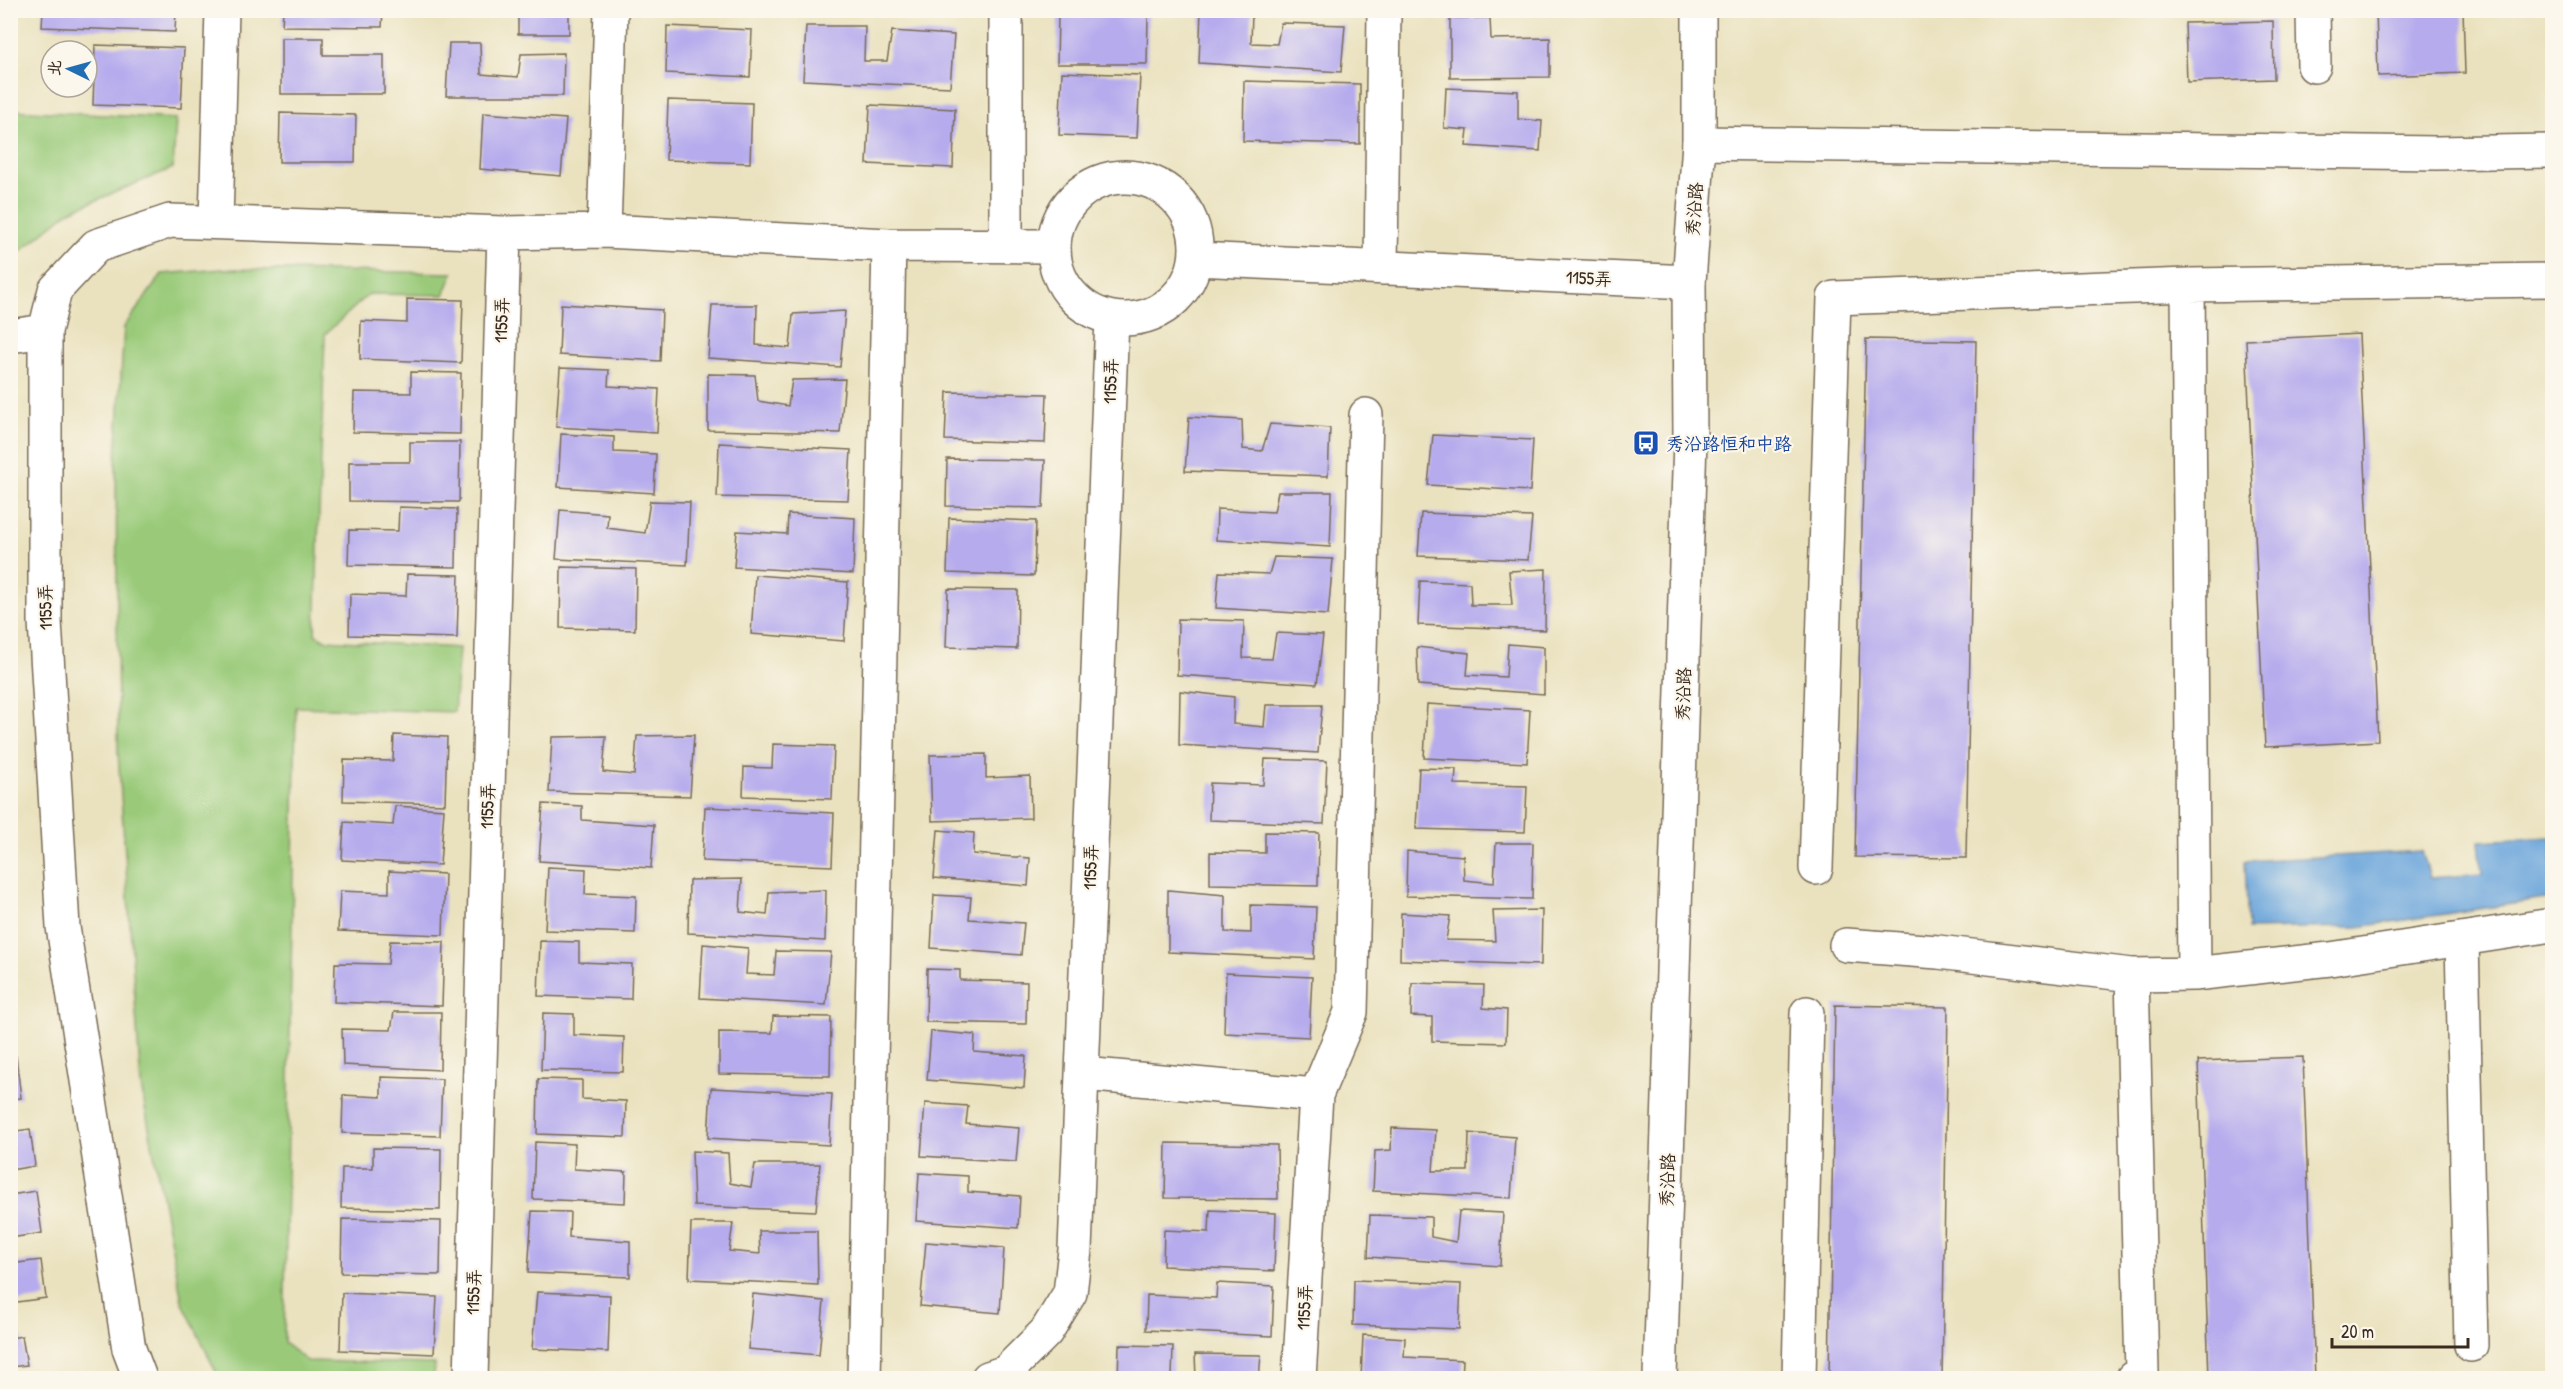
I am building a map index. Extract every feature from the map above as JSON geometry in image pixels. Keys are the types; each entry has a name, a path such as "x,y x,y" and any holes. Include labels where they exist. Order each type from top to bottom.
{"street":[{"path":"216,221 222,10"},
{"path":"604,231 611,10"},
{"path":"1006,10 1006,246"},
{"path":"1381,268 1384,10"},
{"name":"秀沿路","path":"1660,1378 1689,463 1689,282 1699,143 1699,10"},
{"path":"2313,10 2314,66"},
{"path":"1699,143 2436,153 2553,151"},
{"path":"1134,176 1166,190 1188,213 1196,232 1196,259 1190,280 1175,301 1146,318 1112,319 1081,306 1072,298 1060,278 1053,246 1060,217 1076,195 1092,184 1117,177 1134,176"},
{"name":"1155弄","path":"141,1378 129,1349 63,927 45,621 45,331 55,290 96,246 170,221 504,234 604,231 889,245 1053,246"},
{"name":"1155弄","path":"471,1378 504,234"},
{"path":"864,1378 889,245"},
{"name":"1155弄","path":"1196,259 1689,282"},
{"path":"1816,867 1834,298 2188,285 2553,280"},
{"path":"2188,285 2194,974"},
{"name":"1155弄","path":"988,1378 1006,1372 1046,1332 1070,1293 1076,1250 1112,319"},
{"path":"10,336 45,331"},
{"name":"1155弄","path":"1299,1378 1316,1095 1351,1012 1366,415"},
{"path":"1846,945 1938,952 2132,975 2194,974 2330,959 2553,925"},
{"path":"2462,940 2471,1346"},
{"path":"2132,975 2142,1372 2133,1378"},
{"path":"1799,1378 1808,1013"},
{"path":"1083,1074 1316,1095"}],"green space":[{"path":"11,110 176,119 173,168 68,212 11,259"},
{"path":"223,269 453,273 444,295 369,294 325,334 315,634 325,640 459,648 454,712 296,707 284,1343 307,1361 435,1364 434,1378 219,1378 182,1301 141,1086 118,752 116,459 124,327 162,274"}],"water":[{"path":"2552,837 2552,898 2358,927 2248,929 2245,861 2422,851 2430,878 2482,874 2479,841"}],"building":[{"path":"43,10 176,10 175,32 42,27"},
{"path":"283,10 383,10 382,27 282,26"},
{"path":"518,10 569,10 569,34 518,34"},
{"path":"711,10 755,10 755,14 711,12"},
{"path":"916,10 969,10 969,15 916,12"},
{"path":"1201,10 1252,13 1251,43 1277,44 1281,23 1345,25 1341,72 1199,63"},
{"path":"2376,10 2463,10 2465,73 2378,76"},
{"path":"1058,16 1148,16 1147,64 1057,64"},
{"path":"1450,18 1490,18 1491,39 1550,38 1550,77 1450,78"},
{"path":"2273,21 2274,79 2187,82 2185,23"},
{"path":"667,26 752,30 750,77 666,73"},
{"path":"806,26 865,26 864,61 887,61 892,31 954,35 950,87 803,80"},
{"path":"281,38 323,38 323,55 384,55 384,94 281,94"},
{"path":"449,43 480,43 481,74 518,77 521,54 564,53 563,96 446,96"},
{"path":"99,45 184,48 181,108 93,105 93,99 99,99"},
{"path":"1062,72 1140,75 1137,138 1059,135"},
{"path":"1244,81 1360,84 1360,144 1243,141"},
{"path":"1446,88 1518,91 1518,119 1542,121 1540,151 1466,146 1468,130 1444,128"},
{"path":"668,100 752,103 750,163 666,160"},
{"path":"870,105 955,109 953,168 867,164"},
{"path":"280,113 356,115 355,162 279,162"},
{"path":"483,113 566,119 561,176 480,169"},
{"path":"407,299 463,300 461,363 360,359 361,321 407,323"},
{"path":"561,304 662,310 660,361 559,355"},
{"path":"712,305 757,305 756,345 790,348 793,314 845,311 840,367 708,358"},
{"path":"2359,334 2378,741 2265,747 2246,340"},
{"path":"1866,339 1976,341 1966,858 1855,857"},
{"path":"560,368 609,370 608,386 659,389 657,433 556,427"},
{"path":"411,372 461,373 460,434 353,432 354,392 411,393"},
{"path":"708,374 755,375 758,401 788,406 792,380 845,379 840,433 708,430"},
{"path":"947,392 1047,394 1045,443 945,440"},
{"path":"1189,417 1242,420 1243,449 1262,451 1270,424 1330,428 1328,476 1185,471"},
{"path":"561,434 614,437 614,452 656,454 654,493 558,487"},
{"path":"1433,435 1533,440 1530,491 1428,485"},
{"path":"410,442 460,442 459,502 349,501 349,462 410,462"},
{"path":"719,443 851,450 848,500 717,497"},
{"path":"947,459 1045,460 1043,508 946,506"},
{"path":"1278,492 1332,492 1330,547 1216,540 1217,509 1274,512"},
{"path":"650,501 690,502 687,565 556,559 560,510 608,514 607,528 645,533"},
{"path":"399,507 457,509 456,567 348,565 349,530 398,531"},
{"path":"1421,513 1532,517 1528,560 1418,556"},
{"path":"788,514 855,518 853,574 734,567 737,531 787,534"},
{"path":"949,518 1036,521 1034,576 947,573"},
{"path":"1274,557 1333,559 1328,615 1216,608 1219,572 1269,574"},
{"path":"561,567 636,569 635,630 560,628"},
{"path":"1546,569 1545,630 1418,625 1420,581 1470,583 1471,605 1512,605 1509,571"},
{"path":"407,574 459,575 457,638 349,635 350,594 406,596"},
{"path":"755,575 848,582 844,641 751,634"},
{"path":"948,589 1018,590 1017,649 946,647"},
{"path":"1178,619 1244,621 1243,658 1272,659 1276,633 1323,635 1317,684 1177,675"},
{"path":"1508,644 1544,647 1544,694 1418,685 1417,647 1469,653 1467,675 1506,677"},
{"path":"1180,691 1234,697 1233,724 1264,727 1266,705 1322,705 1318,753 1179,745"},
{"path":"1427,704 1530,710 1527,763 1424,758"},
{"path":"394,735 447,737 445,804 343,801 344,760 393,761"},
{"path":"694,735 690,796 549,792 552,737 606,736 603,772 634,775 637,736"},
{"path":"773,744 834,746 832,799 743,796 744,767 772,768"},
{"path":"986,754 986,778 1030,776 1031,818 932,821 930,755"},
{"path":"1265,759 1327,761 1324,824 1209,820 1210,783 1263,785"},
{"path":"1419,768 1456,769 1455,784 1527,786 1525,832 1416,829"},
{"path":"543,804 582,806 582,820 654,825 651,868 539,861"},
{"path":"395,806 444,809 440,865 342,860 344,822 393,825"},
{"path":"705,807 834,813 832,866 702,861"},
{"path":"938,830 974,833 973,854 1030,858 1028,886 934,878"},
{"path":"1265,832 1319,833 1318,886 1210,884 1210,852 1265,853"},
{"path":"1496,843 1533,843 1532,899 1406,896 1407,851 1463,856 1464,880 1494,883"},
{"path":"548,867 586,869 585,894 636,896 635,933 545,930"},
{"path":"389,871 445,874 443,935 338,931 340,891 389,893"},
{"path":"742,879 740,912 767,915 769,892 826,890 825,941 688,933 689,880"},
{"path":"1168,890 1225,895 1225,932 1251,933 1251,905 1316,907 1314,959 1168,952"},
{"path":"934,895 971,897 969,919 1024,923 1021,955 931,948"},
{"path":"1542,910 1541,965 1400,960 1401,913 1450,916 1446,940 1495,941 1493,911"},
{"path":"390,941 444,942 442,1006 334,1002 335,963 388,964"},
{"path":"540,941 579,942 579,962 632,964 631,999 538,996"},
{"path":"703,944 748,948 746,974 774,975 776,951 831,952 826,1005 700,998"},
{"path":"927,969 960,970 960,980 1027,982 1026,1024 926,1022"},
{"path":"1226,973 1312,977 1309,1037 1224,1033"},
{"path":"1412,983 1484,985 1483,1008 1507,1010 1506,1043 1432,1041 1432,1017 1411,1016"},
{"path":"1835,1005 1948,1007 1942,1378 1829,1378"},
{"path":"394,1012 441,1012 440,1070 343,1065 342,1029 391,1030"},
{"path":"543,1013 574,1014 574,1035 624,1037 623,1072 541,1070"},
{"path":"773,1016 831,1017 830,1076 719,1074 719,1032 772,1033"},
{"path":"931,1031 975,1035 974,1052 1026,1056 1024,1088 927,1080"},
{"path":"16,1056 21,1098 10,1099 10,1057"},
{"path":"2303,1057 2315,1378 2209,1378 2198,1061"},
{"path":"381,1077 442,1079 440,1136 342,1133 343,1095 381,1097"},
{"path":"538,1079 582,1080 582,1099 626,1101 625,1137 537,1134"},
{"path":"711,1088 832,1094 829,1145 708,1138"},
{"path":"925,1103 968,1106 966,1124 1019,1128 1016,1162 921,1156"},
{"path":"1392,1128 1436,1130 1433,1171 1468,1171 1469,1133 1515,1137 1511,1198 1373,1191 1375,1151 1391,1150"},
{"path":"30,1129 35,1166 10,1170 10,1132"},
{"path":"535,1142 575,1144 574,1169 626,1172 625,1203 533,1199"},
{"path":"1166,1143 1277,1145 1278,1199 1165,1198"},
{"path":"373,1148 441,1149 440,1210 341,1208 342,1168 373,1168"},
{"path":"692,1151 728,1153 730,1183 751,1187 755,1164 820,1164 816,1211 694,1206"},
{"path":"919,1173 968,1176 968,1192 1020,1196 1018,1228 916,1221"},
{"path":"36,1191 42,1233 10,1238 10,1195"},
{"path":"1210,1210 1276,1213 1274,1271 1163,1266 1164,1230 1209,1232"},
{"path":"532,1211 570,1212 569,1237 630,1241 630,1277 528,1273"},
{"path":"1459,1211 1503,1213 1500,1266 1368,1257 1370,1215 1431,1217 1431,1237 1456,1242"},
{"path":"342,1219 441,1221 440,1275 341,1273"},
{"path":"691,1223 733,1223 729,1251 760,1254 759,1231 817,1231 818,1285 689,1279"},
{"path":"926,1242 1004,1248 1000,1313 920,1306"},
{"path":"41,1260 46,1298 10,1303 10,1264"},
{"path":"1354,1280 1461,1284 1459,1329 1353,1325"},
{"path":"1217,1283 1274,1286 1272,1336 1146,1330 1147,1295 1216,1298"},
{"path":"537,1292 610,1295 608,1352 532,1349"},
{"path":"342,1293 437,1297 434,1354 340,1350"},
{"path":"753,1294 824,1301 819,1355 748,1349"},
{"path":"1363,1335 1405,1338 1404,1357 1463,1360 1462,1378 1361,1378"},
{"path":"22,1336 27,1365 10,1367 10,1338"},
{"path":"1119,1345 1173,1346 1172,1378 1118,1378"},
{"path":"1195,1354 1261,1355 1259,1378 1196,1378"}],"place":[{"name":"秀沿路恒和中路","path":"1646,443"}]}
